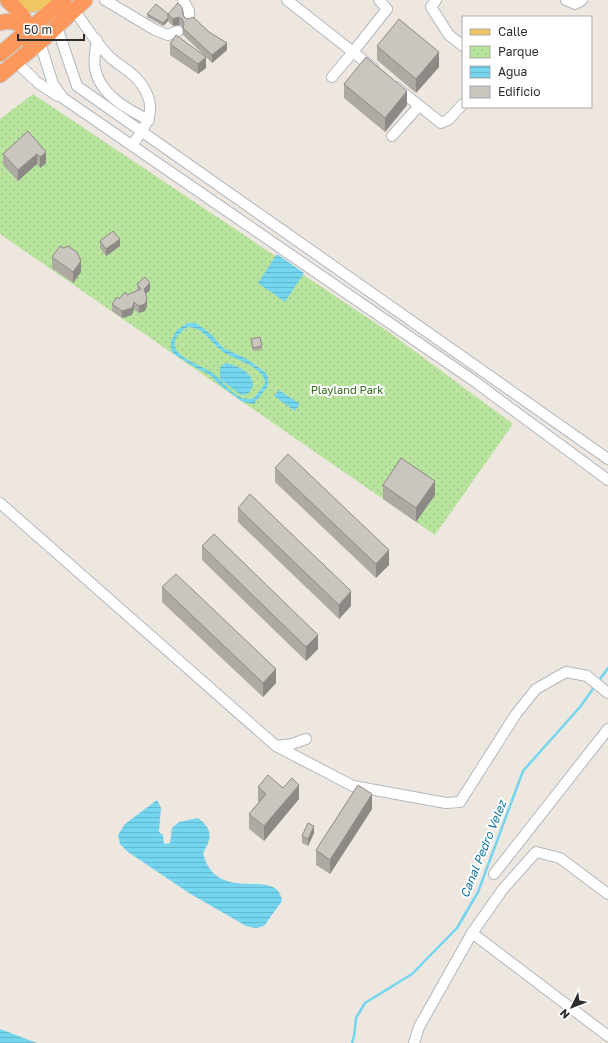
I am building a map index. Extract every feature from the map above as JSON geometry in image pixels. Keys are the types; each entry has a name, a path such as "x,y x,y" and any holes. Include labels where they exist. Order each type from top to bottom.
{"highway":[{"path":"0,54 28,30 68,3 85,0"},
{"path":"0,67 21,49 28,30 24,17 8,1"},
{"path":"0,75 57,27 68,3"},
{"path":"39,43 31,38 31,35 68,3"},
{"path":"0,23 13,21 22,24 28,30"}],"main road":[{"path":"8,1 27,6 49,0"}],"street":[{"path":"105,0 155,30 168,35 178,31"},
{"path":"183,0 189,11 189,20"},
{"path":"287,0 441,123 448,120 462,105"},
{"path":"332,77 387,9 379,0"},
{"path":"436,0 431,7 449,35 462,45"},
{"path":"566,0 575,4 582,0"},
{"path":"68,3 111,58 138,79 146,93 152,109 149,120 142,132 132,144"},
{"path":"57,27 77,86 608,459"},
{"path":"97,40 95,68 104,89 131,111 149,120"},
{"path":"39,43 53,84 63,98 132,144 474,381 606,479"},
{"path":"16,62 36,81 54,92 61,100"},
{"path":"392,136 419,106"},
{"path":"584,462 592,457 595,450"},
{"path":"606,479 605,470 608,467"},
{"path":"0,503 276,746 353,786 446,803 460,802 516,714 536,689 566,672 587,676 608,693"},
{"path":"494,874 567,779 604,737 608,729"},
{"path":"276,746 292,744 306,739"},
{"path":"414,1043 419,1027 472,933 503,889 536,852 560,858 608,894"},
{"path":"472,933 608,1036"}],"green space":[{"name":"Playland Park","path":"33,94 386,330 513,424 435,535 0,234 0,119"}],"water":[{"path":"277,254 304,273 285,302 258,283"},
{"path":"188,323 196,323 211,334 223,348 247,359 266,373 268,378 268,386 254,404 243,402 221,386 210,375 174,354 171,350 171,341 177,330","holes":["186,328 194,328 204,333 225,353 249,365 260,373 264,378 265,384 254,398 242,398 237,395 214,374 187,359 176,350 175,344 177,337"]},
{"path":"226,363 240,368 248,373 253,386 248,394 241,395 220,379 220,367"},
{"path":"279,390 300,404 295,411 274,396"},
{"path":"157,800 161,808 159,832 163,835 164,844 170,843 172,828 179,822 198,818 209,830 210,834 208,843 203,853 210,869 220,878 233,882 270,886 278,891 282,901 264,926 256,928 246,926 189,893 128,852 120,844 118,835 125,824"},
{"path":"0,1029 37,1043 0,1043"}],"building":[{"path":"178,3 182,7 185,18 189,19 193,17 209,32 227,43 212,55 183,28 184,24 182,19 179,17 173,19 168,14"},
{"path":"156,4 168,14 168,18 163,23 147,14"},
{"path":"399,19 439,52 416,79 377,46"},
{"path":"176,35 206,57 198,64 170,44"},
{"path":"366,57 407,91 385,118 344,84"},
{"path":"28,131 46,152 40,157 37,154 18,170 3,154"},
{"path":"113,231 120,239 106,249 100,241"},
{"path":"60,246 63,248 68,246 77,252 81,261 73,272 52,257"},
{"path":"145,277 150,283 144,289 147,298 145,304 139,306 134,302 132,308 122,311 112,304 117,297 119,299 125,292 127,295 141,289 137,284"},
{"path":"260,337 262,346 253,348 251,339"},
{"path":"288,454 389,550 376,564 275,468"},
{"path":"401,458 435,481 416,508 383,485"},
{"path":"250,494 351,591 339,605 238,508"},
{"path":"214,534 318,635 306,647 202,546"},
{"path":"176,574 276,669 263,683 162,587"},
{"path":"268,775 283,788 292,778 299,785 264,826 249,814 266,794 258,787"},
{"path":"358,785 372,794 330,860 316,850"},
{"path":"308,823 314,826 308,839 302,836"}],"waterway":[{"name":"Canal Pedro Velez","path":"598,682 608,668"},
{"name":"Canal Pedro Velez","path":"352,1043 356,1018 365,1003 412,974 457,928 478,892 523,771 580,707 595,686"}]}
